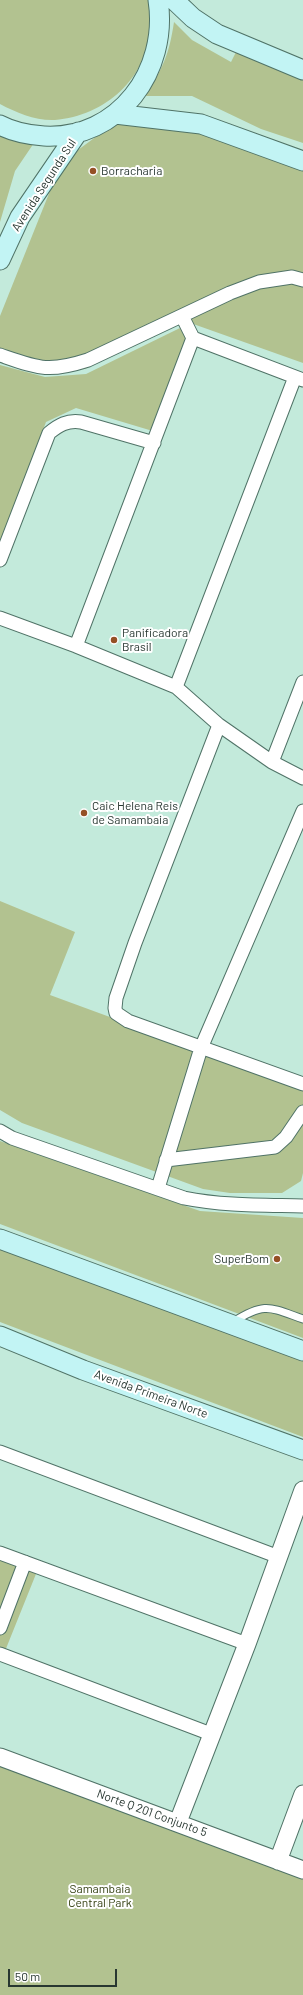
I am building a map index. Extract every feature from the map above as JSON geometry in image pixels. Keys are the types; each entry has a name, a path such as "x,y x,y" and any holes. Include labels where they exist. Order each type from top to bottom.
{"main road":[{"path":"0,125 29,135 54,136 78,132 97,125 115,114 131,100 144,83 153,64 159,44 160,22 158,0"},
{"path":"174,0 193,18 217,34 303,70"},
{"path":"115,114 201,124 303,161"},
{"name":"Avenida Segunda Sul","path":"0,260 20,217 78,132"},
{"path":"0,1238 303,1352"},
{"name":"Avenida Primeira Norte","path":"0,1336 83,1370 303,1450"}],"street":[{"path":"0,355 32,366 52,369 67,367 88,360 230,293 258,282 292,277 303,280"},
{"path":"76,646 154,443 192,338 182,316"},
{"path":"176,687 299,378 192,338"},
{"path":"0,560 49,434 58,426 72,421 81,422 154,443"},
{"path":"0,618 76,646 176,687 219,725 272,762 303,778"},
{"path":"272,762 303,682"},
{"path":"219,725 135,943 114,1008 122,1018 303,1084"},
{"path":"158,1188 201,1048 303,811"},
{"path":"166,1160 275,1147 286,1137 303,1112"},
{"path":"0,1131 12,1138 158,1188 205,1202 243,1206 284,1204 303,1206"},
{"path":"0,1452 279,1557"},
{"path":"178,1822 247,1644 303,1490"},
{"path":"0,1553 247,1644"},
{"path":"0,1628 25,1562"},
{"path":"0,1654 212,1734"},
{"name":"Norte Q 201 Conjunto 5","path":"0,1757 178,1822 303,1870"},
{"path":"278,1861 303,1794"}],"lane":[{"path":"229,1324 253,1309 272,1308 303,1319"}],"green space":[{"path":"0,0 149,0 151,10 150,27 147,45 141,62 132,78 120,91 107,102 91,111 73,117 48,120 27,116 13,110 0,104"},
{"path":"174,22 192,40 231,62 237,50 303,75 303,143 261,129 192,96 144,96 161,69 170,44"},
{"path":"124,120 207,125 303,161 303,363 182,320 85,369 45,372 0,360 0,316 54,181 78,150 101,133"},
{"path":"0,133 36,140 15,171 0,222"},
{"path":"180,328 192,344 156,432 76,408 46,422 0,546 0,365 45,377 86,374"},
{"path":"0,901 75,932 50,995 303,1088 303,1173 301,1181 282,1193 230,1193 203,1189 22,1123 0,1110"},
{"path":"0,1141 200,1211 303,1218 303,1338 0,1224"},
{"path":"0,1247 303,1359 303,1437 0,1322"},
{"path":"0,1548 40,1564 1,1661 0,1661"},
{"name":"Samambaia Central Park","path":"0,1752 303,1864 303,1995 0,1995"}],"place":[{"name":"Borracharia","path":"93,171"},
{"name":"Panificadora Brasil","path":"114,640"},
{"name":"Caic Helena Reis de Samambaia","path":"84,813"},
{"name":"SuperBom","path":"277,1259"}]}
